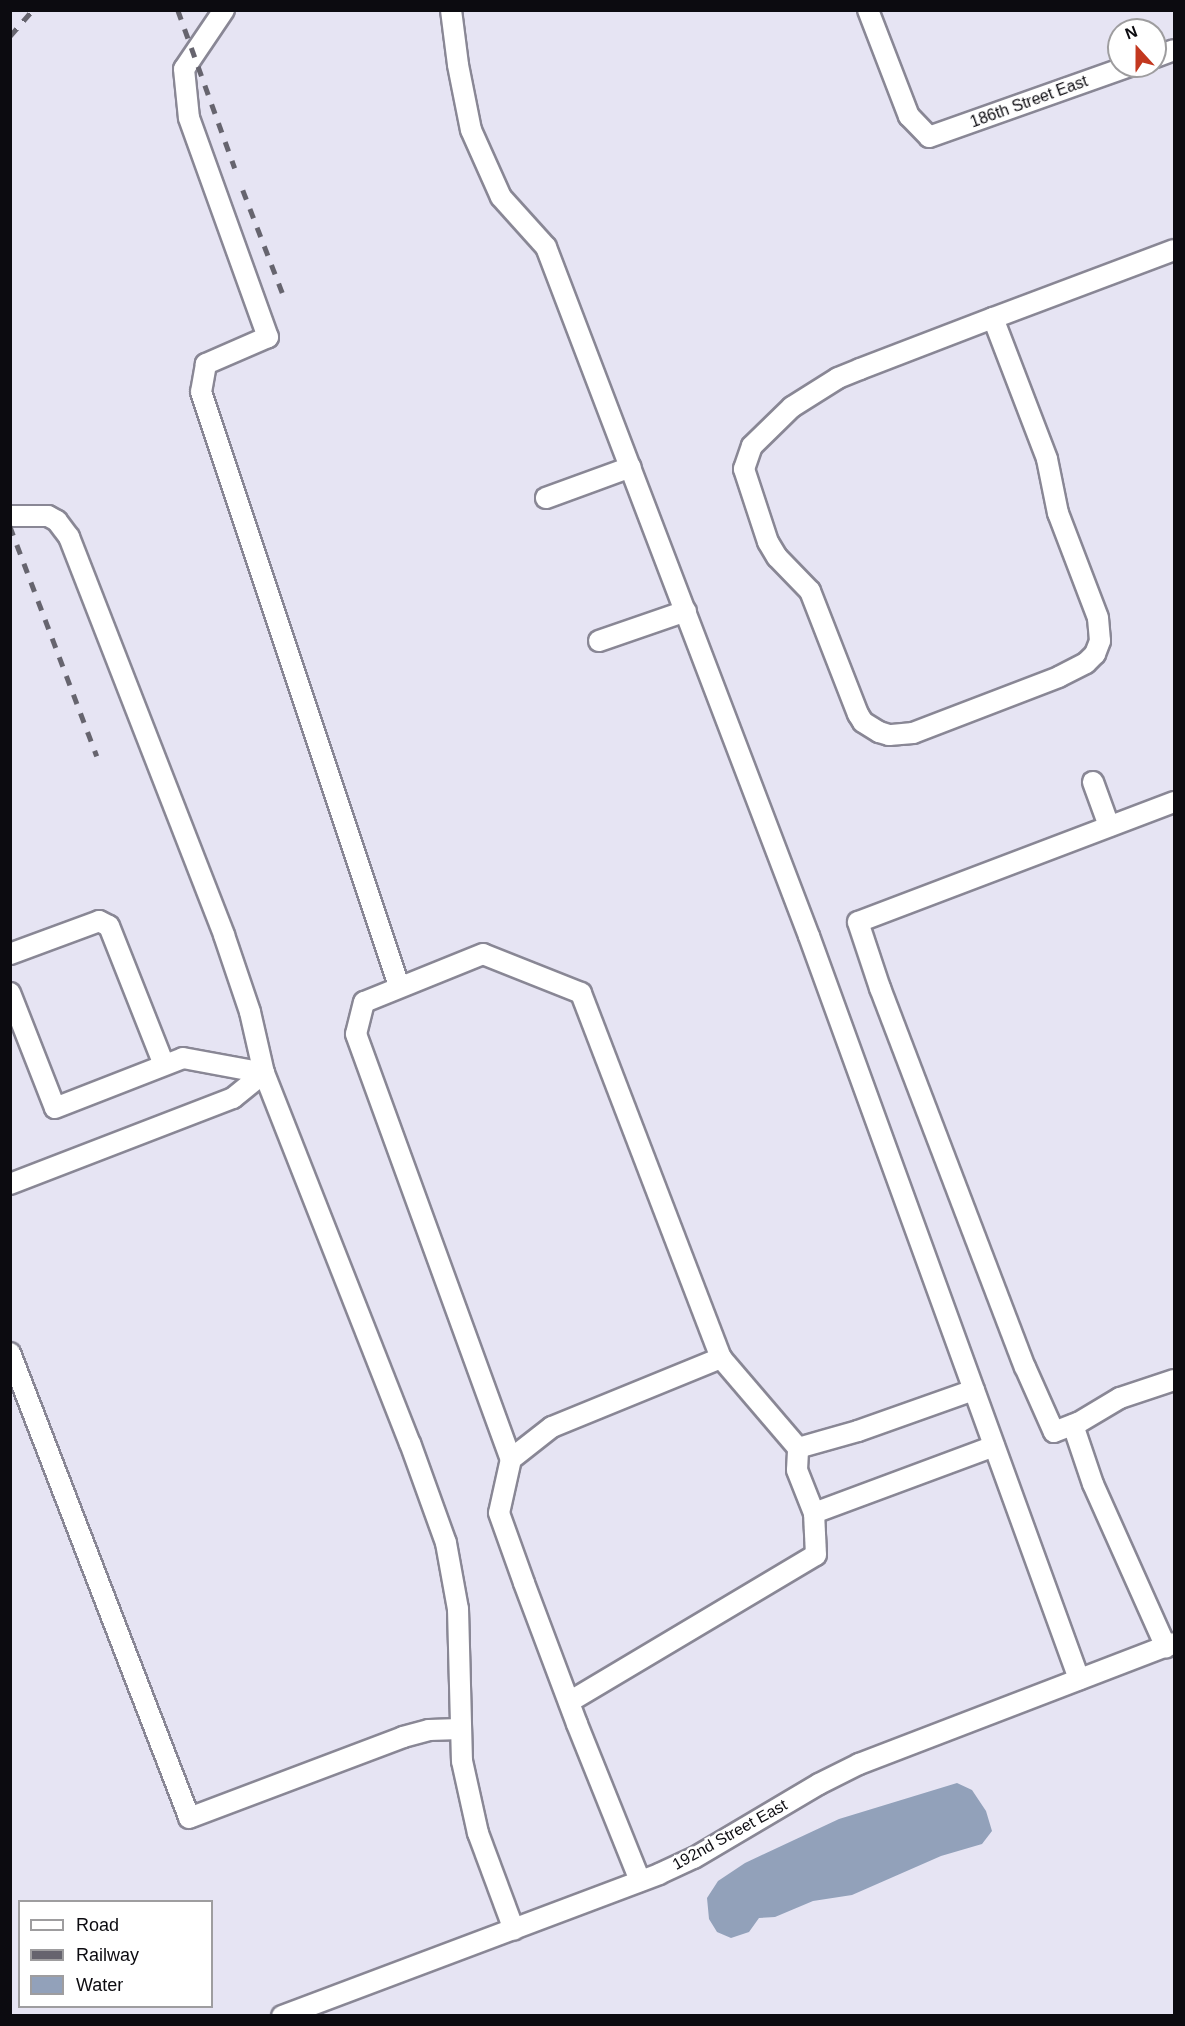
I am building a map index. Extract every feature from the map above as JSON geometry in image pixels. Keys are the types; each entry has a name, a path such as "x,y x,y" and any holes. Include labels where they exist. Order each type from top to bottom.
{"street":[{"path":"224,10 184,69 189,118 268,337 206,364 201,392 399,986"},
{"path":"451,10 458,64 471,130 501,197 546,247 809,936 1079,1679"},
{"name":"186th Street East","path":"868,10 909,116 929,137 1107,74"},
{"path":"993,318 1047,459 1058,513 1098,618 1100,641 1095,654 1086,663 1059,677 913,733 889,735 872,729 858,714 814,597 806,584 777,557 768,542 746,479 746,457 761,436 792,407 825,384 993,318 1174,250"},
{"path":"546,498 631,467"},
{"path":"10,516 48,516 57,521 69,537 224,935 250,1012 264,1072 406,1432 446,1543 458,1609 462,1761 478,1833 514,1930"},
{"path":"599,641 686,611"},
{"path":"1093,782 1109,826"},
{"path":"1174,802 858,922 1025,1367 1054,1432 1073,1425 1120,1398 1174,1380"},
{"path":"10,954 99,921 109,926 164,1065"},
{"path":"569,1702 816,1555 814,1513 797,1470 798,1448 721,1358 581,993 483,954 364,1002 356,1034 511,1459 499,1513 569,1702 640,1881"},
{"path":"10,993 55,1108 183,1058 264,1072"},
{"path":"10,1184 233,1098 264,1072"},
{"path":"10,1353 189,1818 403,1737 429,1730 460,1729"},
{"path":"511,1459 552,1427 721,1358"},
{"path":"798,1448 858,1431 974,1390"},
{"path":"1073,1425 1093,1484 1170,1645"},
{"path":"814,1513 994,1446"},
{"name":"192nd Street East","path":"282,2016 640,1881 694,1858 819,1784 859,1764 1170,1645"}],"water":[{"path":"957,1783 972,1790 986,1811 992,1831 982,1844 941,1856 852,1895 813,1901 775,1917 759,1918 749,1932 731,1938 717,1932 709,1919 707,1898 718,1881 745,1863 839,1819"}],"railway":[{"path":"10,36 33,10"},
{"path":"178,10 235,168"},
{"path":"243,190 283,294"},
{"path":"10,526 97,756"}]}
